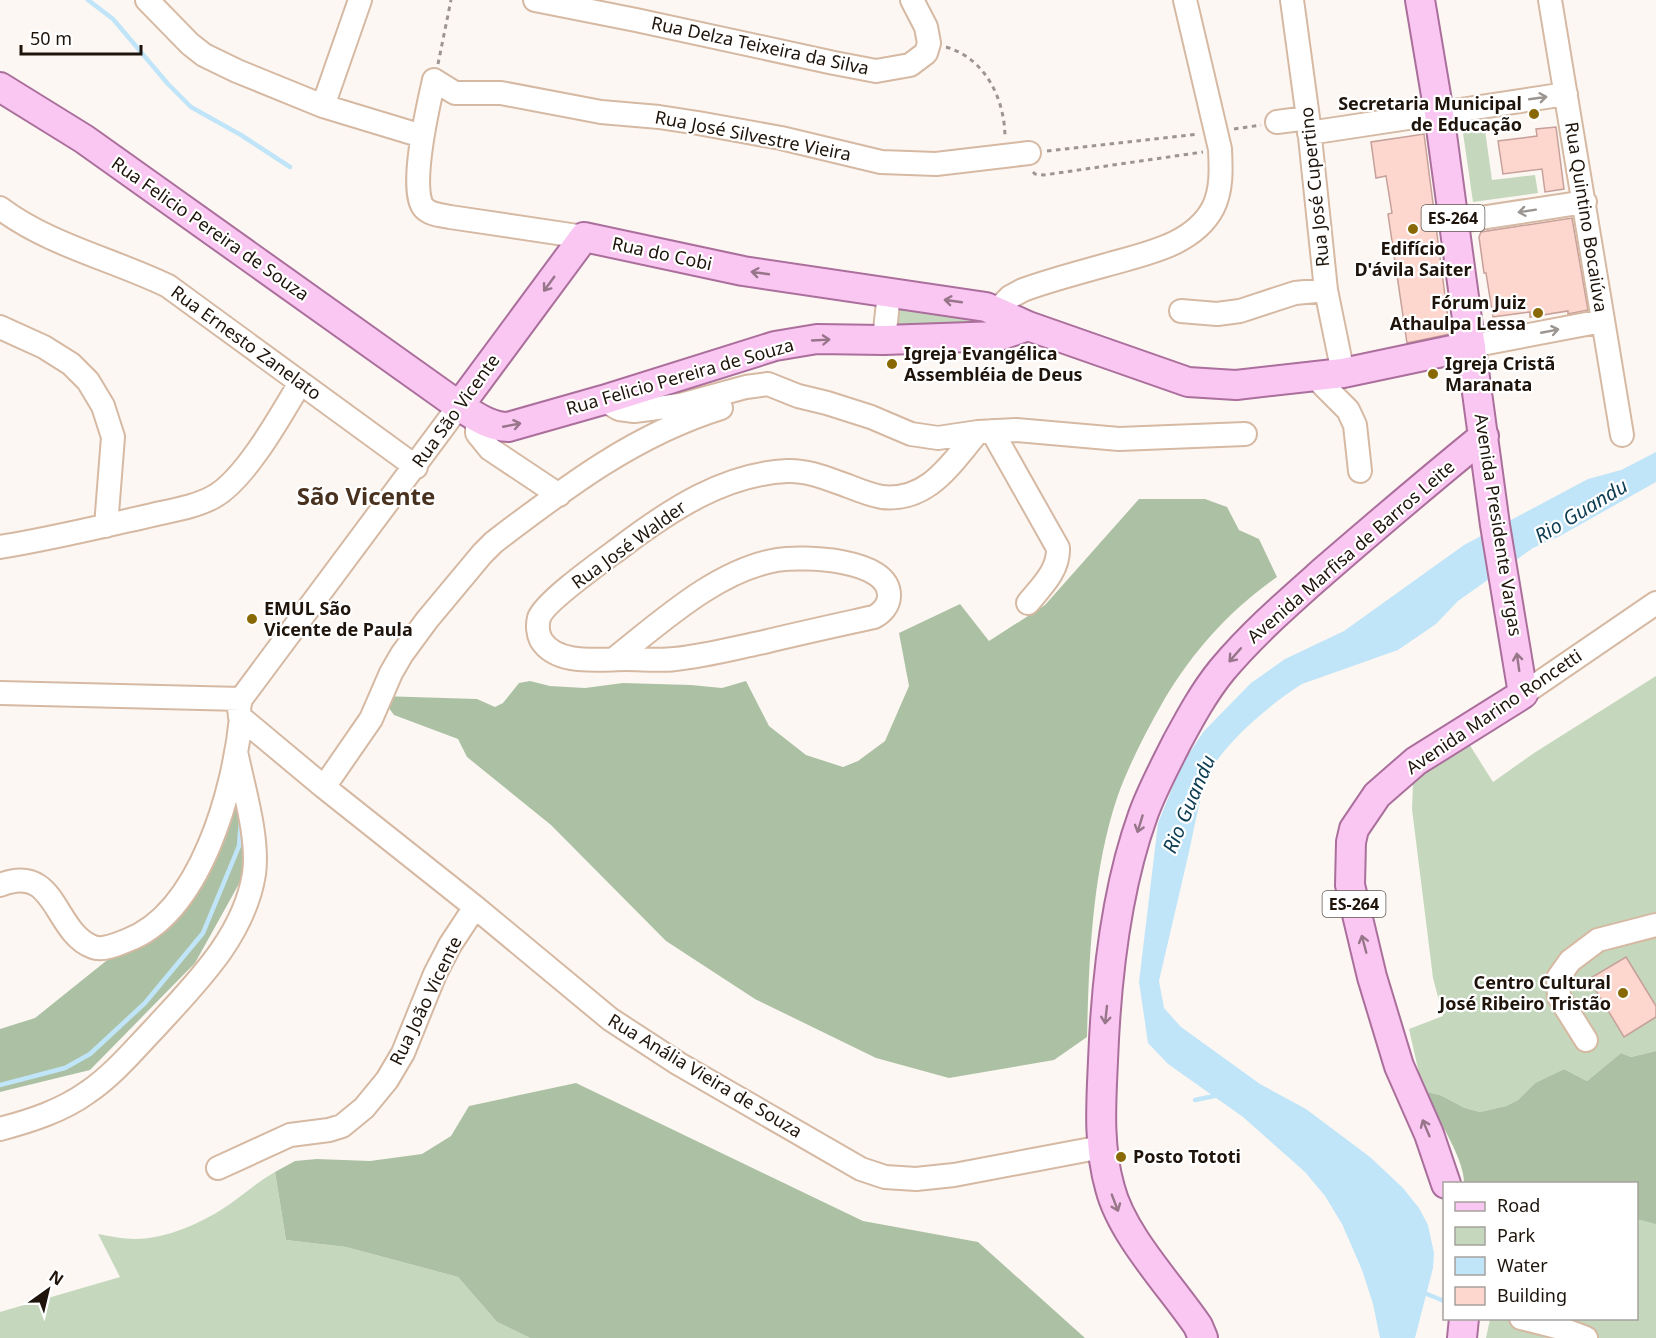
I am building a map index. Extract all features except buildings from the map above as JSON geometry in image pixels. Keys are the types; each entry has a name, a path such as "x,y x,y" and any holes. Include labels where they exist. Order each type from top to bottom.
{"main road":[{"name":"Avenida Presidente Vargas","path":"1420,0 1472,346 1495,525 1523,694"},
{"name":"Rua Felicio Pereira de Souza","path":"0,87 84,139 468,412 495,426 508,427 603,400 775,346 817,339 884,340 999,336 1028,326"},
{"name":"Rua São Vicente","path":"468,412 584,237"},
{"name":"Rua do Cobi","path":"584,237 743,271 969,303 996,311 1028,326"},
{"path":"1028,326 1188,381 1236,385 1343,373 1472,346"},
{"name":"Avenida Marfisa de Barros Leite","path":"1203,1338 1198,1326 1140,1247 1120,1214 1110,1189 1102,1147 1100,1113 1104,1034 1113,939 1132,851 1143,814 1191,716 1220,672 1256,632 1385,518 1484,436"},
{"name":"Avenida Marino Roncetti","path":"1445,1182 1429,1134 1399,1066 1372,976 1350,885 1351,842 1354,829 1377,795 1416,761 1523,694"},
{"path":"1462,1338 1464,1320"}],"street":[{"path":"147,0 176,32 204,54 237,71 323,106 422,135"},
{"path":"323,106 360,0"},
{"path":"912,0 926,27 929,43"},
{"path":"996,311 1010,297 1023,290 1148,254 1172,244 1190,233 1212,208 1218,191 1221,171 1218,140 1185,0"},
{"name":"Rua José Cupertino","path":"1292,0 1309,125 1326,290 1343,373"},
{"name":"Rua Quintino Bocaiúva","path":"1550,0 1622,435"},
{"name":"Rua Delza Teixeira da Silva","path":"540,1 876,71 910,65 922,57 929,43"},
{"name":"Rua do Cobi","path":"434,80 422,135 419,198 424,207 430,212 450,217 584,237"},
{"name":"Rua José Silvestre Vieira","path":"434,80 455,93 501,93 600,112 688,121 781,138 881,162 936,164 1029,153"},
{"path":"1277,122 1309,125 1438,113 1566,94"},
{"path":"1454,222 1585,202"},
{"name":"Rua Ernesto Zanelato","path":"0,208 38,232 139,272 168,286 416,467"},
{"path":"1181,311 1217,314 1240,311 1295,293 1326,290"},
{"path":"884,340 889,293"},
{"path":"1472,346 1602,321"},
{"path":"0,327 44,347 71,364 88,381 103,406 113,437 106,526"},
{"path":"1314,376 1347,410 1355,425 1360,471"},
{"path":"0,547 106,526 178,509 213,497 231,483 277,423 300,383"},
{"path":"603,400 619,409 634,411 680,405 759,384 775,386 793,394 851,410 911,434 938,438 985,431 1016,430 1119,439 1245,434"},
{"path":"324,787 371,719 402,654 427,620 494,542 616,454 663,430 731,405 760,397 793,394"},
{"path":"468,412 477,433 490,449 559,495"},
{"name":"Rua São Vicente","path":"241,708 416,467 468,412"},
{"path":"985,431 1058,548 1052,573 1028,603"},
{"name":"Rua José Walder","path":"614,659 713,585 749,568 777,560 835,559 873,573 886,584 890,597 886,606 874,617 716,653 673,659 614,659 584,659 564,656 551,651 539,636 539,618 572,584 679,505 733,481 760,474 789,471 819,476 881,496 903,496 919,492 934,482 985,431"},
{"name":"Avenida Marino Roncetti","path":"1523,694 1656,603"},
{"path":"0,693 241,708 237,756 214,835 197,870 168,913 157,924 140,936 105,948 93,947 75,934 45,891 37,884 30,881 16,881 0,885"},
{"name":"Rua Anália Vieira de Souza","path":"241,708 324,787 475,907 610,1019 680,1064 861,1169 885,1177 916,1179 954,1175 1102,1147"},
{"path":"0,1130 22,1124 66,1106 89,1092 114,1070 205,973 232,934 250,890 255,855 249,811 237,756"},
{"name":"Rua João Vicente","path":"218,1168 290,1135 342,1126 364,1108 387,1080 403,1053 435,974 450,945 475,907"},
{"path":"1586,1040 1559,997 1558,978 1570,960 1598,940 1656,925"},
{"path":"1529,1320 1586,1338"}],"path":[{"path":"434,80 451,0"},
{"path":"929,43 954,50 969,58 986,74 996,91 1002,110 1005,155"},
{"path":"1218,140 1029,153 1033,172 1044,175 1218,140 1277,122"}],"green space":[{"path":"1484,123 1492,180 1535,175 1538,193 1473,202 1462,126"},
{"path":"901,302 1002,325 898,326 898,309"},
{"path":"1139,499 1205,499 1227,507 1239,530 1259,539 1277,577 1229,617 1188,664 1164,700 1132,760 1117,798 1097,886 1093,916 1087,1037 1054,1060 949,1078 876,1058 755,999 666,941 551,825 467,757 458,739 394,715 380,696 477,699 495,707 503,703 519,683 530,681 550,686 585,688 623,683 722,688 746,681 769,726 806,755 843,767 858,761 885,741 909,686 899,633 960,604 989,641 1045,605"},
{"path":"1656,676 1656,1051 1631,1057 1621,1053 1587,1081 1564,1069 1535,1083 1518,1100 1506,1106 1480,1112 1465,1108 1440,1095 1423,1091 1409,1029 1443,1016 1433,978 1412,809 1413,783 1422,763 1464,736 1493,782 1534,753"},
{"path":"227,781 260,846 195,963 90,1070 0,1092 0,1029 35,1018 116,953 169,921"},
{"path":"1656,1051 1656,1224 1638,1219 1638,1182 1464,1182 1455,1150 1423,1091 1440,1095 1465,1108 1480,1112 1506,1106 1518,1100 1535,1083 1564,1069 1587,1081 1621,1053 1631,1057"},
{"path":"576,1083 863,1221 978,1242 1085,1338 530,1338 497,1322 458,1277 346,1247 286,1240 275,1172 295,1161 317,1159 370,1161 422,1154 451,1136 469,1106"},
{"path":"275,1172 286,1240 346,1247 458,1277 497,1322 530,1338 0,1338 0,1312 120,1277 98,1234 135,1239 172,1233 220,1211"},
{"path":"1638,1208 1656,1212 1656,1338 1486,1338 1490,1320 1638,1320"}],"water":[{"name":"Rio Guandu","path":"1656,452 1656,482 1560,536 1533,548 1458,601 1436,624 1398,650 1302,684 1278,701 1238,736 1217,760 1203,791 1159,981 1164,1008 1181,1027 1260,1084 1306,1109 1370,1157 1403,1188 1419,1208 1428,1225 1434,1253 1433,1268 1415,1338 1380,1338 1373,1304 1362,1270 1342,1224 1325,1196 1305,1172 1243,1117 1168,1064 1148,1043 1139,982 1158,823 1182,764 1204,731 1251,683 1285,659 1344,631 1464,545 1588,479 1621,470"}],"waterway":[{"path":"88,0 113,19 168,84 191,107 241,135 290,167"},
{"path":"0,1085 65,1068 90,1054 145,1003 203,933 239,846 241,821"},
{"path":"1195,1100 1219,1095"},
{"path":"1422,1292 1443,1301"}],"place":[{"name":"Secretaria Municipal de Educação","path":"1534,114"},
{"name":"Edifício D'ávila Saiter","path":"1413,229"},
{"name":"Fórum Juiz Athaulpa Lessa","path":"1538,313"},
{"name":"Igreja Evangélica Assembléia de Deus","path":"892,364"},
{"name":"Igreja Cristã Maranata","path":"1433,374"},
{"name":"EMUL São Vicente de Paula","path":"252,619"},
{"name":"Centro Cultural José Ribeiro Tristão","path":"1623,993"},
{"name":"Posto Tototi","path":"1121,1157"}],"district":[{"name":"São Vicente","path":"366,497"}]}
